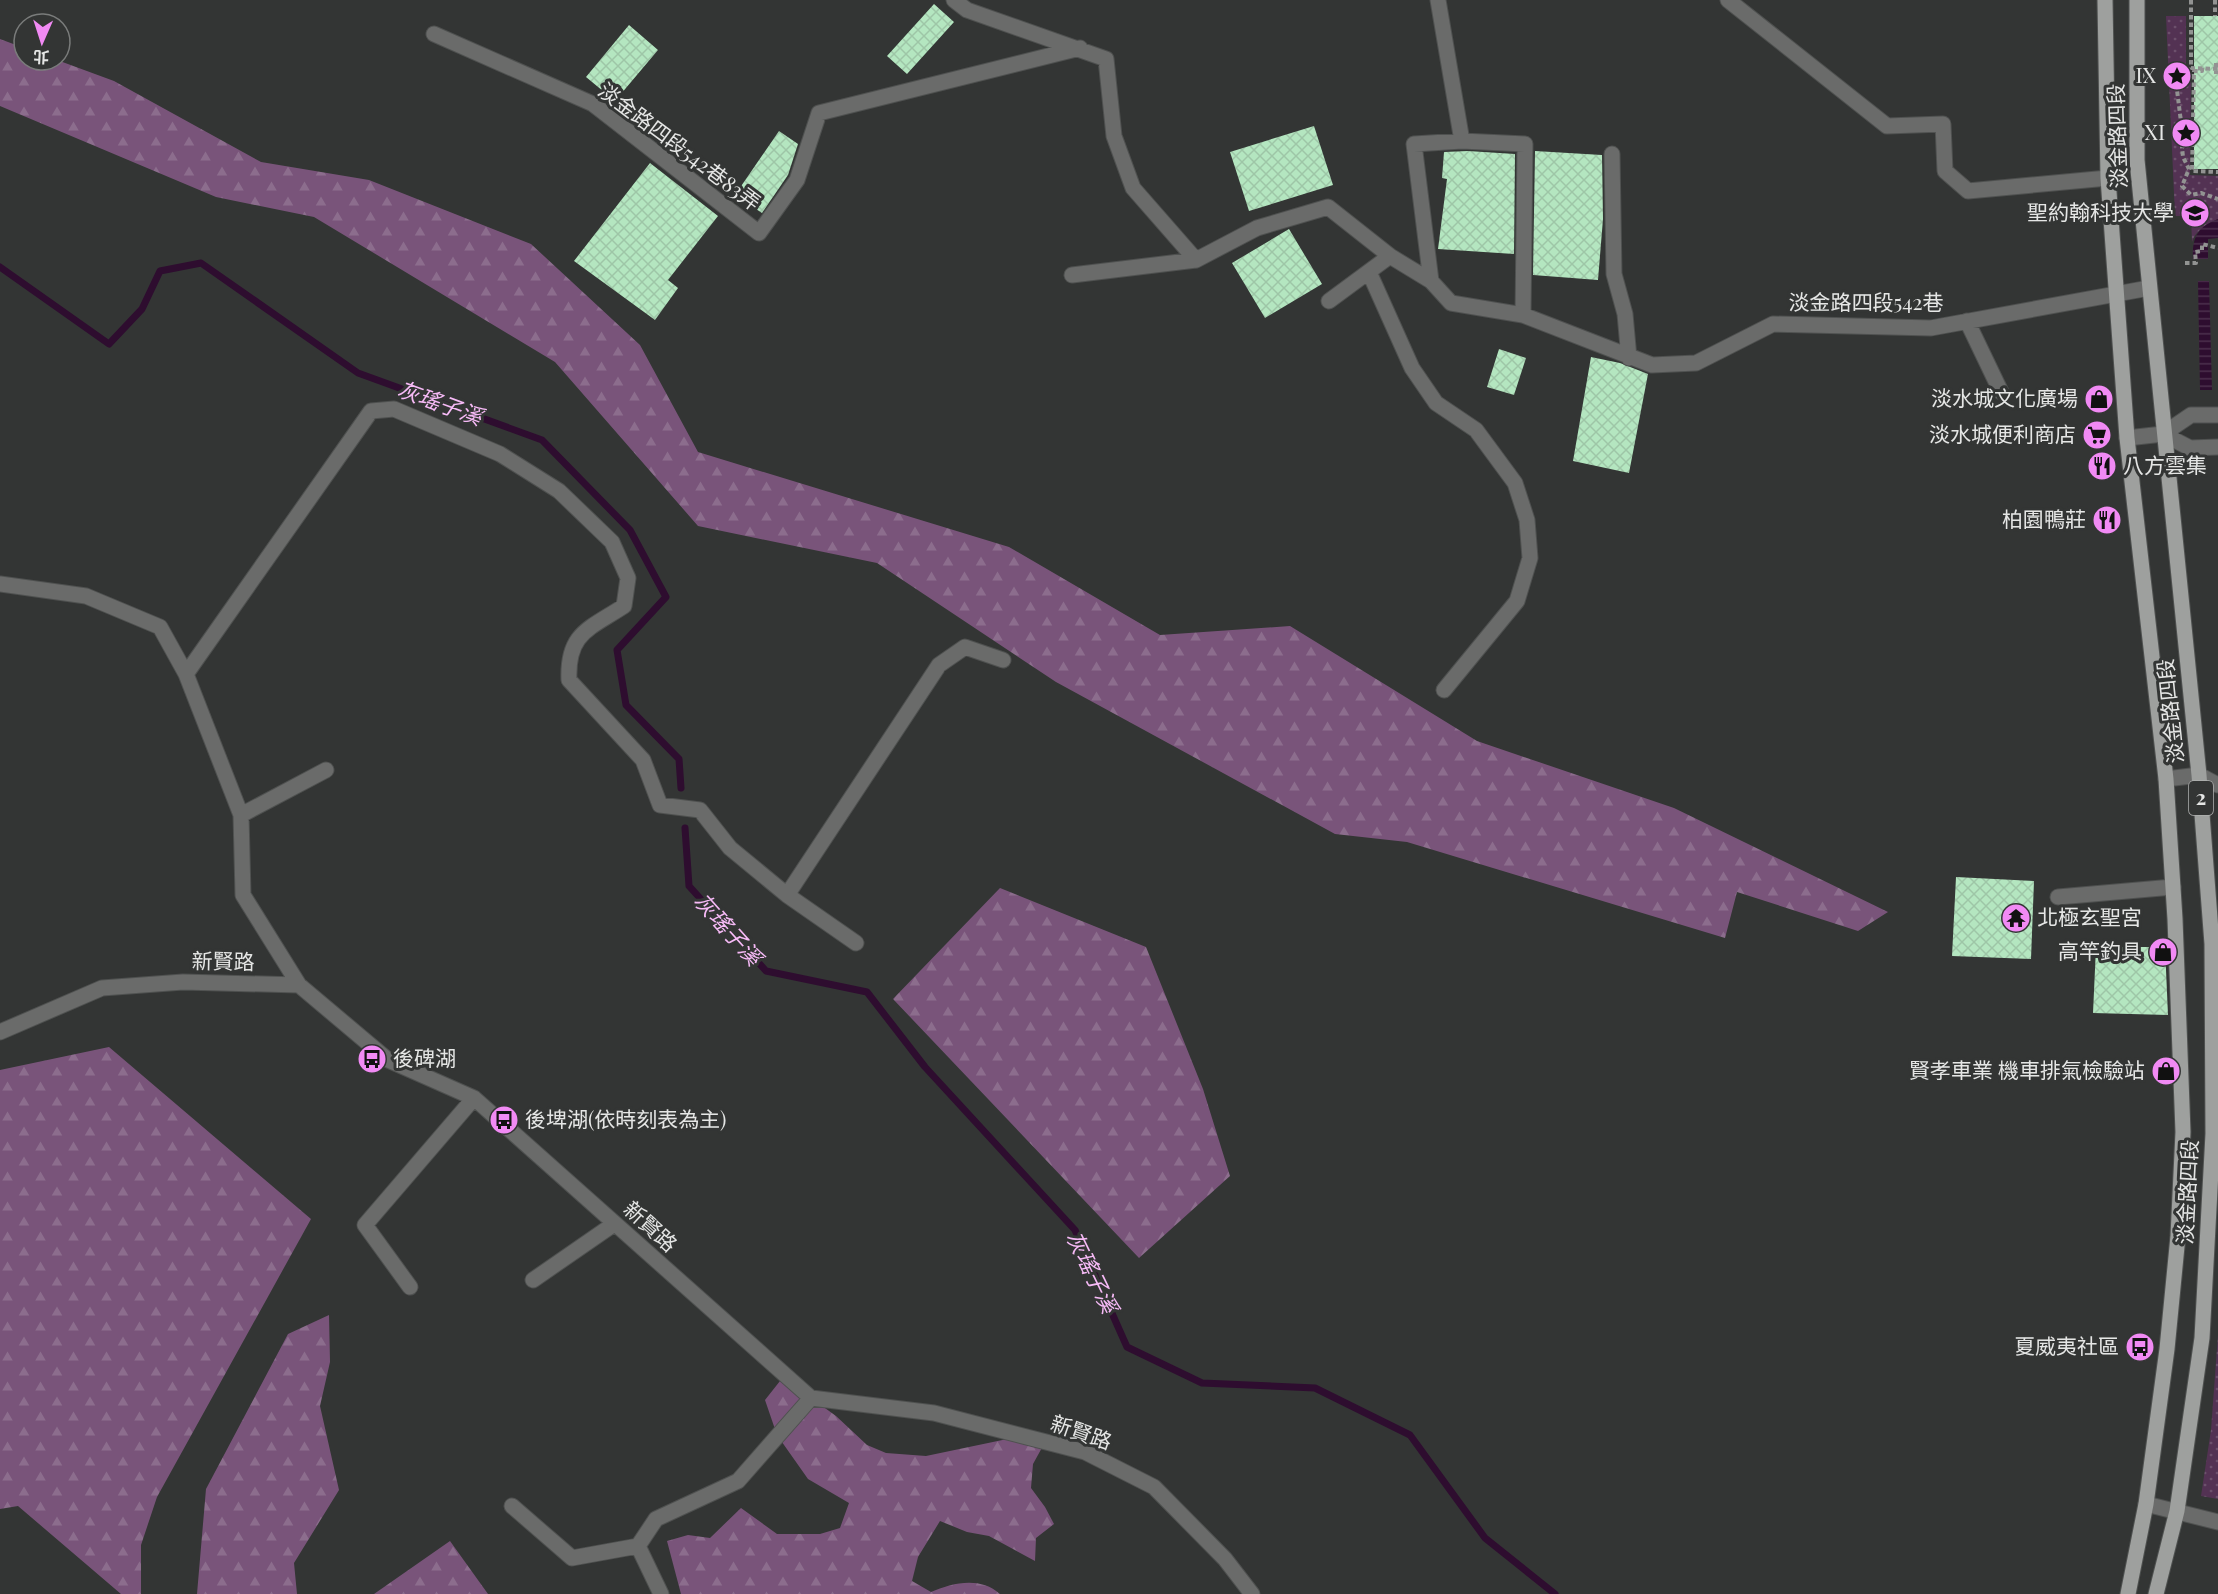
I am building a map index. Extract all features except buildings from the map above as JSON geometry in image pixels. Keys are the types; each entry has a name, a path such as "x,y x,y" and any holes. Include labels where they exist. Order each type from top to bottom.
{"main road":[{"name":"淡金路四段","path":"2105,0 2108,178 2127,438 2166,780 2173,887 2183,1132 2178,1236 2167,1349 2146,1504 2128,1594"},
{"name":"淡金路四段","path":"2137,0 2137,160 2199,776 2212,944 2213,1235 2202,1338 2177,1511 2156,1594"}],"street":[{"path":"954,0 966,10 1107,59 1114,136 1133,188 1196,260"},
{"path":"1438,0 1462,141"},
{"path":"1728,0 1887,126 1943,124 1946,171 1968,191 2108,178"},
{"name":"淡金路四段542巷83弄","path":"434,34 593,105 759,233 797,180 819,113 1080,48"},
{"path":"1431,281 1414,144 1462,141 1526,144 1523,315"},
{"path":"1612,154 1614,274 1625,314 1629,358"},
{"name":"淡金路四段542巷","path":"1196,260 1257,228 1328,207 1390,256 1431,281 1451,303 1523,315 1652,365 1696,363 1773,324 1931,328 2149,288"},
{"path":"1329,301 1390,256"},
{"path":"1072,275 1196,260"},
{"path":"1369,272 1412,368 1436,402 1476,430 1515,483 1527,520 1530,558 1517,601 1444,690"},
{"path":"1967,321 2001,392"},
{"path":"186,674 371,411 394,409 500,453 559,491 612,542 628,578 624,606 579,636 568,659 569,680 643,760 660,805 700,810 730,848 787,895 856,943"},
{"path":"2127,438 2163,434 2191,415 2218,415"},
{"path":"2163,434 2190,448 2218,447"},
{"path":"0,584 86,596 160,627 186,674 241,815 243,895 299,985"},
{"path":"787,895 939,665 965,647 1003,660"},
{"path":"241,815 326,770"},
{"path":"2166,780 2199,776 2218,785"},
{"path":"2058,897 2173,887"},
{"name":"新賢路","path":"0,1032 102,988 183,982 299,985 388,1060 474,1098 811,1398 934,1413 1085,1452 1154,1487 1225,1559 1252,1594"},
{"path":"410,1287 365,1225 474,1098"},
{"path":"533,1280 614,1224"},
{"path":"512,1506 572,1558 638,1546 657,1519 738,1481 811,1398"},
{"path":"2146,1504 2218,1522"},
{"path":"638,1546 661,1594"}],"path":[{"path":"2191,0 2191,68 2217,67 2216,74"},
{"path":"2214,0 2215,16"},
{"path":"2200,68 2202,71 2194,71 2192,171 2218,172"},
{"path":"2194,76 2182,76 2176,82 2182,130 2188,134 2188,143 2182,147 2183,158 2189,169 2182,186 2191,195 2201,194 2218,199"},
{"path":"2185,263 2196,262 2196,252 2202,251 2202,244 2218,248"}],"shaded area":[{"path":"2166,16 2186,16 2186,73 2191,73 2190,175 2218,176 2218,219 2202,228 2192,242 2191,216 2175,216"},
{"path":"2218,219 2218,238 2208,239 2208,259 2193,259 2197,234 2205,226"},
{"path":"2198,281 2209,281 2212,390 2200,390"},
{"path":"2218,1335 2218,1499 2201,1496 2211,1430"}],"green space":[{"path":"0,39 12,44 12,72 72,72 72,66 114,81 261,162 369,180 531,244 640,345 698,452 1009,547 1160,635 1290,626 1477,741 1674,808 1888,912 1858,931 1737,892 1725,938 1407,842 1335,834 1056,682 877,563 698,526 555,362 314,217 216,197 0,106"},
{"path":"1000,888 1146,947 1203,1089 1230,1176 1139,1258 893,999"},
{"path":"109,1047 311,1219 157,1497 141,1545 141,1594 121,1594 18,1506 0,1509 0,1070"},
{"path":"329,1315 330,1362 320,1406 339,1490 294,1563 297,1594 197,1594 206,1489 288,1334"},
{"path":"780,1381 800,1390 836,1416 867,1445 886,1453 926,1456 1022,1436 1044,1444 1033,1464 1031,1488 1054,1524 1036,1538 1035,1561 989,1536 967,1532 940,1521 918,1557 912,1581 931,1592 957,1584 975,1583 992,1588 1000,1594 681,1594 667,1541 688,1535 710,1538 741,1508 777,1534 820,1534 840,1528 849,1503 808,1479 777,1435 765,1400"},
{"path":"450,1541 488,1594 374,1594"}],"waterway":[{"name":"灰瑤子溪","path":"0,267 109,344 142,309 160,271 201,263 358,373 542,440 630,530 666,597 617,650 626,705 679,759 681,788"},
{"name":"灰瑤子溪","path":"685,828 689,886 766,971 867,992 925,1067 1075,1230 1127,1347 1202,1383 1315,1388 1410,1435 1485,1538 1555,1594"}],"place":[{"name":"IX","path":"2177,76"},
{"name":"XI","path":"2186,133"},
{"name":"聖約翰科技大學","path":"2195,213"},
{"name":"淡水城文化廣場","path":"2099,399"},
{"name":"淡水城便利商店","path":"2097,435"},
{"name":"八方雲集","path":"2102,466"},
{"name":"柏園鴨莊","path":"2107,520"},
{"name":"北極玄聖宮","path":"2016,918"},
{"name":"高竿釣具","path":"2163,952"},
{"name":"後碑湖","path":"372,1059"},
{"name":"賢孝車業 機車排氣檢驗站","path":"2166,1071"},
{"name":"後埤湖(依時刻表為主)","path":"504,1120"},
{"name":"夏威夷社區","path":"2140,1347"}]}
